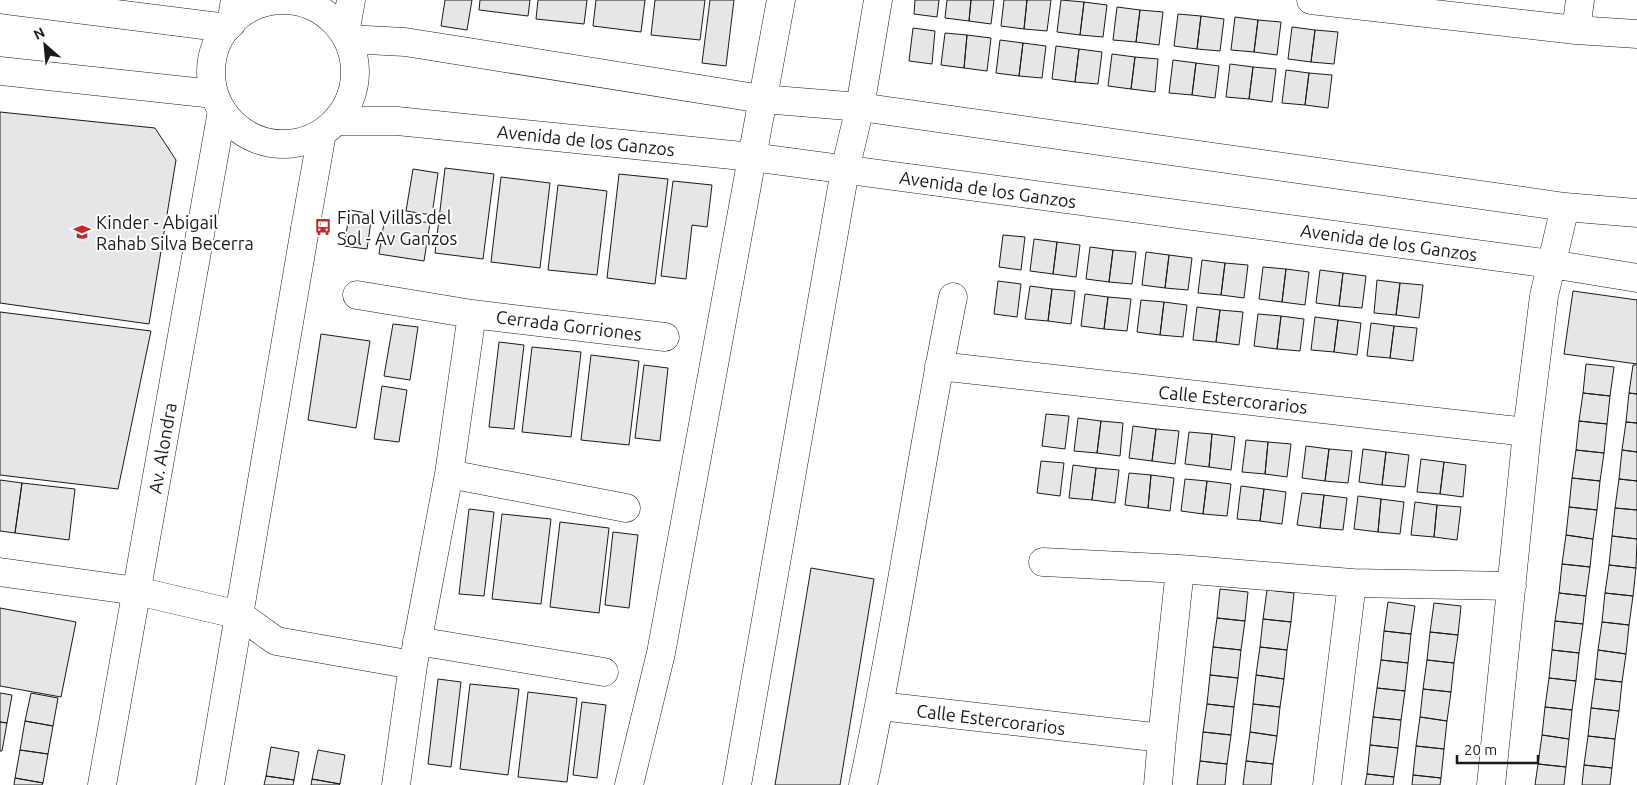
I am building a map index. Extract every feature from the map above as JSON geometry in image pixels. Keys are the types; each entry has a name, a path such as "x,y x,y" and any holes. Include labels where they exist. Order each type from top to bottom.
{"street":[{"path":"6,0 231,17 262,4 281,0 300,2 317,9 332,19 346,37 352,51 356,69 354,88 347,106 329,127 304,141 286,144 267,143 250,136 234,125 218,102 211,75 213,57 231,17"},
{"path":"346,37 351,0"},
{"path":"629,785 661,654 781,0"},
{"path":"737,785 845,170 860,108 878,0"},
{"path":"1311,0 1576,30 1637,34"},
{"path":"1576,30 1580,0"},
{"path":"346,37 405,42 762,99 860,108 1565,206 1637,213"},
{"path":"0,71 218,102"},
{"name":"Av. Alondra","path":"102,785 137,591 218,102"},
{"name":"Avenida de los Ganzos","path":"329,127 397,121 752,157 1551,264 1637,278"},
{"path":"210,785 305,229 329,127"},
{"path":"1491,785 1527,432 1544,296 1565,206"},
{"name":"Cerrada Gorriones","path":"357,295 472,314 665,337"},
{"path":"863,785 880,706 939,366 953,297"},
{"name":"Cerrada Gorriones","path":"396,785 415,653 449,474 472,314"},
{"name":"Calle Estercorarios","path":"939,366 1527,432"},
{"path":"449,474 626,508"},
{"path":"1043,562 1180,569 1352,583 1512,586"},
{"path":"1158,785 1180,569"},
{"path":"0,572 137,591 240,615 276,641 604,672"},
{"path":"1327,785 1352,583"},
{"name":"Calle Estercorarios","path":"880,706 1162,738"}],"building":[{"path":"445,0 472,0 467,30 441,26"},
{"path":"480,0 530,0 528,16 479,10"},
{"path":"538,0 587,0 584,24 536,19"},
{"path":"596,0 645,0 641,32 593,26"},
{"path":"655,0 705,0 700,40 651,35"},
{"path":"710,0 734,0 726,66 702,63"},
{"path":"915,0 939,0 937,17 914,14"},
{"path":"947,0 971,0 969,21 945,18"},
{"path":"971,0 994,0 991,24 969,21"},
{"path":"1004,0 1027,0 1024,29 1001,26"},
{"path":"1027,0 1051,0 1047,31 1024,29"},
{"path":"1061,0 1084,2 1080,35 1057,32"},
{"path":"1084,2 1107,5 1103,37 1080,35"},
{"path":"1117,7 1140,10 1136,42 1113,40"},
{"path":"1140,10 1163,12 1159,45 1136,42"},
{"path":"1178,14 1201,16 1197,49 1174,46"},
{"path":"1201,16 1224,19 1220,51 1197,49"},
{"path":"1235,17 1258,20 1254,52 1231,50"},
{"path":"1258,20 1281,22 1277,55 1254,52"},
{"path":"1292,27 1315,30 1311,62 1288,59"},
{"path":"913,28 935,31 932,64 909,61"},
{"path":"1315,30 1338,32 1334,64 1311,62"},
{"path":"945,33 967,35 964,68 941,65"},
{"path":"967,35 991,38 987,71 964,68"},
{"path":"1000,40 1023,43 1019,76 996,73"},
{"path":"1023,43 1046,46 1042,78 1019,76"},
{"path":"1056,46 1079,49 1075,82 1052,79"},
{"path":"1079,49 1102,52 1098,84 1075,82"},
{"path":"1112,54 1135,57 1131,89 1108,86"},
{"path":"1135,57 1158,59 1155,92 1131,89"},
{"path":"1173,60 1196,63 1192,95 1169,93"},
{"path":"1196,63 1219,66 1215,98 1192,95"},
{"path":"1230,64 1253,67 1249,99 1226,97"},
{"path":"1253,67 1276,69 1272,102 1249,99"},
{"path":"1286,70 1309,73 1305,105 1282,103"},
{"path":"1309,73 1332,75 1328,108 1305,105"},
{"name":"Kinder - Abigail Rahab Silva Becerra","path":"0,112 155,128 176,160 149,324 0,303"},
{"path":"445,168 494,174 483,259 435,253"},
{"path":"413,169 438,173 432,215 406,211"},
{"path":"619,174 668,179 655,284 607,278"},
{"path":"501,177 550,183 540,268 491,262"},
{"path":"673,181 712,185 707,227 692,225 686,279 661,276"},
{"path":"558,185 607,191 597,275 548,270"},
{"path":"350,210 372,214 367,249 344,246"},
{"path":"385,216 430,223 424,261 379,254"},
{"path":"1003,235 1025,237 1021,270 999,267"},
{"path":"1034,239 1057,242 1053,274 1030,271"},
{"path":"1057,242 1080,245 1076,277 1053,274"},
{"path":"1090,247 1113,250 1109,282 1086,279"},
{"path":"1113,250 1136,252 1132,284 1109,282"},
{"path":"1146,252 1169,255 1165,288 1142,285"},
{"path":"1169,255 1192,258 1188,290 1165,288"},
{"path":"1202,260 1225,263 1221,295 1198,293"},
{"path":"1225,263 1248,265 1244,298 1221,295"},
{"path":"1263,267 1286,269 1282,302 1259,299"},
{"path":"1286,269 1309,272 1305,305 1282,302"},
{"path":"1320,270 1343,273 1339,306 1316,303"},
{"path":"1343,273 1366,276 1362,308 1339,306"},
{"path":"1377,280 1400,283 1396,315 1374,313"},
{"path":"998,281 1021,284 1017,317 994,314"},
{"path":"1400,283 1423,285 1419,318 1396,315"},
{"path":"1030,286 1052,289 1048,321 1025,319"},
{"path":"1052,289 1075,291 1071,324 1048,321"},
{"path":"1573,291 1637,300 1637,364 1564,354"},
{"path":"1085,294 1108,297 1104,329 1081,326"},
{"path":"1108,297 1131,299 1127,331 1104,329"},
{"path":"1141,300 1164,302 1160,335 1137,332"},
{"path":"1164,302 1187,305 1183,337 1160,335"},
{"path":"1197,307 1220,310 1216,342 1193,340"},
{"path":"1220,310 1243,312 1239,345 1216,342"},
{"path":"0,312 151,331 118,489 0,475"},
{"path":"1258,314 1281,316 1277,349 1254,346"},
{"path":"1281,316 1304,319 1300,351 1277,349"},
{"path":"1315,317 1338,320 1334,352 1311,350"},
{"path":"1338,320 1361,323 1357,355 1334,352"},
{"path":"1371,323 1394,326 1390,358 1367,356"},
{"path":"393,324 418,327 410,380 384,376"},
{"path":"1394,326 1417,328 1413,361 1390,358"},
{"path":"321,334 370,341 356,428 308,420"},
{"path":"499,342 524,345 514,429 489,427"},
{"path":"532,347 581,352 571,437 522,432"},
{"path":"591,355 639,361 629,445 581,440"},
{"path":"1586,364 1614,367 1610,396 1583,393"},
{"path":"644,365 668,368 660,441 635,438"},
{"path":"1633,365 1637,365 1637,394 1629,393"},
{"path":"382,386 407,390 399,442 374,439"},
{"path":"1583,393 1610,396 1607,424 1579,421"},
{"path":"1629,393 1637,394 1637,423 1626,422"},
{"path":"1046,414 1069,416 1065,449 1042,446"},
{"path":"1078,418 1101,421 1097,453 1074,451"},
{"path":"1101,421 1123,423 1120,456 1097,453"},
{"path":"1579,421 1607,424 1604,453 1576,450"},
{"path":"1626,422 1637,423 1637,452 1622,450"},
{"path":"1133,426 1156,429 1152,461 1129,458"},
{"path":"1156,429 1179,431 1175,464 1152,461"},
{"path":"1189,432 1212,434 1209,467 1185,464"},
{"path":"1212,434 1235,437 1231,470 1209,467"},
{"path":"1246,440 1268,442 1265,474 1242,472"},
{"path":"1268,442 1291,444 1287,477 1265,474"},
{"path":"1306,446 1329,449 1325,481 1302,478"},
{"path":"1329,449 1352,451 1348,483 1325,481"},
{"path":"1363,449 1386,452 1382,485 1359,482"},
{"path":"1576,450 1604,453 1600,481 1572,478"},
{"path":"1622,450 1637,452 1637,481 1619,479"},
{"path":"1386,452 1409,455 1405,487 1382,485"},
{"path":"1421,459 1444,462 1440,494 1417,492"},
{"path":"1041,461 1064,463 1060,496 1037,493"},
{"path":"1444,462 1466,465 1463,497 1440,494"},
{"path":"1073,465 1096,468 1092,500 1069,498"},
{"path":"1096,468 1119,470 1115,503 1092,500"},
{"path":"1129,473 1151,475 1148,508 1125,505"},
{"path":"1151,475 1174,478 1170,511 1148,508"},
{"path":"1572,478 1600,481 1597,510 1569,507"},
{"path":"1185,479 1207,481 1203,514 1181,511"},
{"path":"1619,479 1637,481 1637,510 1615,508"},
{"path":"0,480 22,483 15,533 0,531"},
{"path":"1207,481 1231,484 1227,516 1203,514"},
{"path":"22,483 75,489 69,540 15,533"},
{"path":"1241,486 1264,489 1260,521 1237,519"},
{"path":"1264,489 1286,492 1282,524 1260,521"},
{"path":"1302,493 1324,495 1320,528 1297,525"},
{"path":"1324,495 1347,498 1343,530 1320,528"},
{"path":"1358,496 1381,499 1378,532 1354,529"},
{"path":"1381,499 1404,502 1400,534 1378,532"},
{"path":"1415,502 1437,505 1434,537 1411,535"},
{"path":"1437,505 1461,507 1457,540 1434,537"},
{"path":"1569,507 1597,510 1593,539 1566,535"},
{"path":"1615,508 1637,510 1637,539 1612,536"},
{"path":"469,509 494,512 484,596 459,594"},
{"path":"502,514 551,519 541,604 492,599"},
{"path":"560,522 609,528 599,613 550,607"},
{"path":"613,532 638,535 629,608 605,605"},
{"path":"1566,535 1593,539 1590,567 1562,564"},
{"path":"1612,536 1637,539 1636,568 1609,565"},
{"path":"1562,564 1590,567 1586,596 1559,593"},
{"path":"1609,565 1636,568 1633,596 1605,593"},
{"path":"811,568 874,579 840,785 775,785"},
{"path":"1220,589 1248,592 1245,621 1217,618"},
{"path":"1267,590 1294,593 1291,622 1263,619"},
{"path":"1559,593 1586,596 1583,624 1555,621"},
{"path":"1605,593 1633,596 1629,625 1602,622"},
{"path":"1388,602 1415,606 1411,634 1384,631"},
{"path":"1434,603 1461,606 1458,635 1430,632"},
{"path":"0,608 76,622 61,697 0,686"},
{"path":"1217,618 1245,621 1241,650 1213,647"},
{"path":"1263,619 1291,622 1287,650 1260,647"},
{"path":"1555,621 1583,624 1579,653 1552,650"},
{"path":"1602,622 1629,625 1626,654 1598,650"},
{"path":"1384,631 1411,634 1408,663 1381,660"},
{"path":"1430,632 1458,635 1454,663 1427,660"},
{"path":"1213,647 1241,650 1238,678 1210,675"},
{"path":"1260,647 1287,650 1284,679 1256,675"},
{"path":"1552,650 1579,653 1576,681 1549,678"},
{"path":"1598,650 1626,654 1622,682 1595,679"},
{"path":"1381,660 1408,663 1405,691 1377,688"},
{"path":"1427,660 1454,663 1451,692 1423,689"},
{"path":"1210,675 1238,678 1234,707 1207,704"},
{"path":"1256,675 1284,679 1280,707 1253,704"},
{"path":"1549,678 1576,681 1572,710 1545,707"},
{"path":"438,679 461,682 451,767 428,764"},
{"path":"1595,679 1622,682 1619,711 1591,708"},
{"path":"470,684 519,689 508,775 460,769"},
{"path":"1377,688 1405,691 1401,720 1373,717"},
{"path":"1423,689 1451,692 1447,721 1420,717"},
{"path":"528,692 577,698 567,782 518,777"},
{"path":"0,693 12,695 7,723 0,722"},
{"path":"31,693 58,698 53,726 25,721"},
{"path":"582,702 606,705 597,778 573,775"},
{"path":"1207,704 1234,707 1231,735 1203,732"},
{"path":"1253,704 1280,707 1277,736 1250,732"},
{"path":"1545,707 1572,710 1569,739 1542,735"},
{"path":"1591,708 1619,711 1615,739 1588,736"},
{"path":"1373,717 1401,720 1398,748 1370,745"},
{"path":"1420,717 1447,721 1444,749 1416,746"},
{"path":"25,721 53,726 48,754 20,750"},
{"path":"0,722 7,723 2,751 0,751"},
{"path":"1203,732 1231,735 1227,764 1200,761"},
{"path":"1250,732 1277,736 1273,764 1246,761"},
{"path":"1542,735 1569,739 1566,767 1538,764"},
{"path":"1588,736 1615,739 1612,768 1584,765"},
{"path":"1370,745 1398,748 1394,777 1367,774"},
{"path":"1416,746 1444,749 1441,778 1413,775"},
{"path":"271,747 299,752 294,780 266,776"},
{"path":"20,750 48,754 43,783 15,778"},
{"path":"318,750 345,755 340,784 312,779"},
{"path":"1200,761 1227,764 1225,785 1197,785"},
{"path":"1246,761 1273,764 1271,785 1243,785"},
{"path":"1538,764 1566,767 1564,785 1535,785"},
{"path":"1584,765 1612,768 1610,785 1582,785"},
{"path":"1367,774 1394,777 1393,785 1365,785"},
{"path":"1413,775 1441,778 1440,785 1412,785"},
{"path":"266,776 294,780 293,785 264,785"},
{"path":"15,778 43,783 42,785 14,785"},
{"path":"312,779 340,784 311,785"}],"place":[{"name":"Final Villas del Sol - Av Ganzos","path":"323,227"},
{"name":"Kinder - Abigail Rahab Silva Becerra","path":"82,232"}]}
